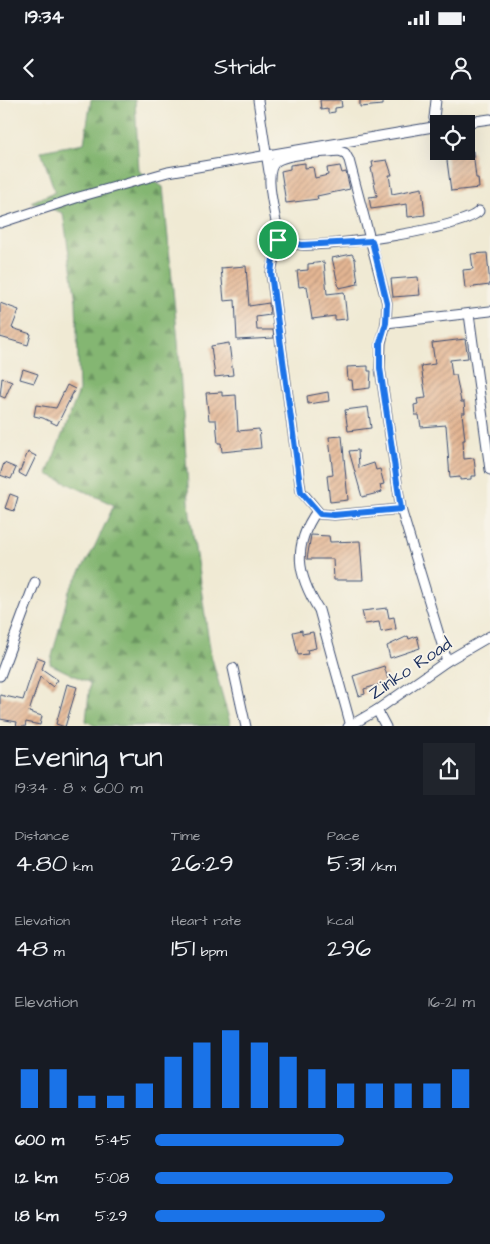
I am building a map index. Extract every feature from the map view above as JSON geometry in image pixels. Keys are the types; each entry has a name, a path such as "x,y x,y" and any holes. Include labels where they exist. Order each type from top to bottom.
{"street":[{"path":"258,100 278,240 271,273 277,331 301,492 320,514 334,515 401,509"},
{"path":"434,115 436,100"},
{"path":"475,121 490,119"},
{"path":"0,223 79,197 168,172 430,127"},
{"path":"269,172 276,161 286,157 339,151 345,152 349,160 387,303 386,323 380,343 380,368 401,509 447,661"},
{"path":"278,240 302,245 372,241 465,221 479,211"},
{"path":"386,323 490,311"},
{"path":"470,314 490,470"},
{"path":"317,511 306,526 301,539 301,570 309,593 319,610 350,726"},
{"path":"0,676 35,582"},
{"name":"Zinko Road","path":"350,726 377,710 447,661 490,636"},
{"path":"233,668 246,726"},
{"path":"377,710 386,726"}],"green space":[{"path":"91,100 135,100 139,171 163,187 178,341 190,515 211,655 231,726 95,726 86,721 90,683 50,664 69,591 93,550 114,505 47,474 79,391 76,301 63,213 31,202 55,192 41,151 84,143"}],"building":[{"path":"320,100 341,100 342,107 335,108 335,112 328,113 328,109 321,110"},
{"path":"360,100 383,100 383,105 360,107"},
{"path":"387,160 392,175 389,175 392,194 422,188 425,215 408,217 407,204 371,209 369,197 377,196 371,168 373,167 372,162"},
{"path":"447,160 474,160 479,188 451,191"},
{"path":"305,163 305,168 313,167 315,178 328,175 327,168 340,166 342,173 346,172 350,189 317,196 318,199 286,203 281,171 290,169 290,165"},
{"path":"487,253 490,285 465,288 463,270 473,269 471,254"},
{"path":"352,254 355,259 358,284 339,288 332,258"},
{"path":"324,262 327,294 344,292 347,319 335,320 335,316 312,319 307,286 299,287 297,271 308,270 308,264"},
{"path":"246,266 249,306 269,303 270,315 256,317 257,330 273,330 274,338 237,340 235,300 224,301 221,268"},
{"path":"418,277 420,295 393,297 391,279"},
{"path":"0,303 19,310 12,328 31,334 28,345 0,337"},
{"path":"465,339 468,358 450,360 452,375 456,375 461,402 464,402 465,413 462,413 465,440 463,440 464,459 474,458 476,476 471,476 471,479 460,480 460,477 450,478 446,425 421,427 419,415 415,415 414,405 418,404 417,399 426,398 421,366 435,364 432,343"},
{"path":"229,343 233,375 215,377 211,346"},
{"path":"368,366 368,371 371,371 370,388 353,390 352,380 348,380 347,367"},
{"path":"23,369 38,374 34,383 20,379"},
{"path":"2,378 12,382 5,398 0,396"},
{"path":"67,385 75,389 57,425 34,416 36,405 56,408"},
{"path":"222,392 222,396 236,395 238,431 259,429 261,448 222,452 221,443 218,443 216,420 209,420 206,393"},
{"path":"328,392 329,401 308,404 307,396"},
{"path":"368,407 371,428 348,431 345,410"},
{"path":"342,436 348,500 330,502 327,476 333,475 329,437"},
{"path":"358,450 359,468 374,463 376,470 380,469 384,484 380,485 382,492 362,497 349,451"},
{"path":"28,452 36,456 26,477 19,473"},
{"path":"4,463 16,468 11,479 0,475"},
{"path":"10,494 18,497 14,511 5,508"},
{"path":"311,535 329,536 330,542 360,541 363,580 334,580 333,559 307,559"},
{"path":"387,608 389,618 394,617 396,629 381,632 379,622 365,624 362,611"},
{"path":"302,630 302,634 313,632 316,648 307,650 308,654 298,655 293,632"},
{"path":"408,636 409,639 417,636 420,648 390,658 387,646"},
{"path":"37,657 45,660 42,669 58,680 53,687 40,677 29,712 42,716 40,725 26,722 25,726 16,726 17,722 0,719 0,695 23,700"},
{"path":"384,666 390,686 383,688 381,684 364,689 365,694 359,696 353,676"},
{"path":"67,684 77,687 65,726 56,724"}],"route":[{"path":"278,240 302,245 372,241 387,303 386,323 380,343 380,368 401,509 334,515 320,514 301,492 277,331 271,273 278,240"}]}
